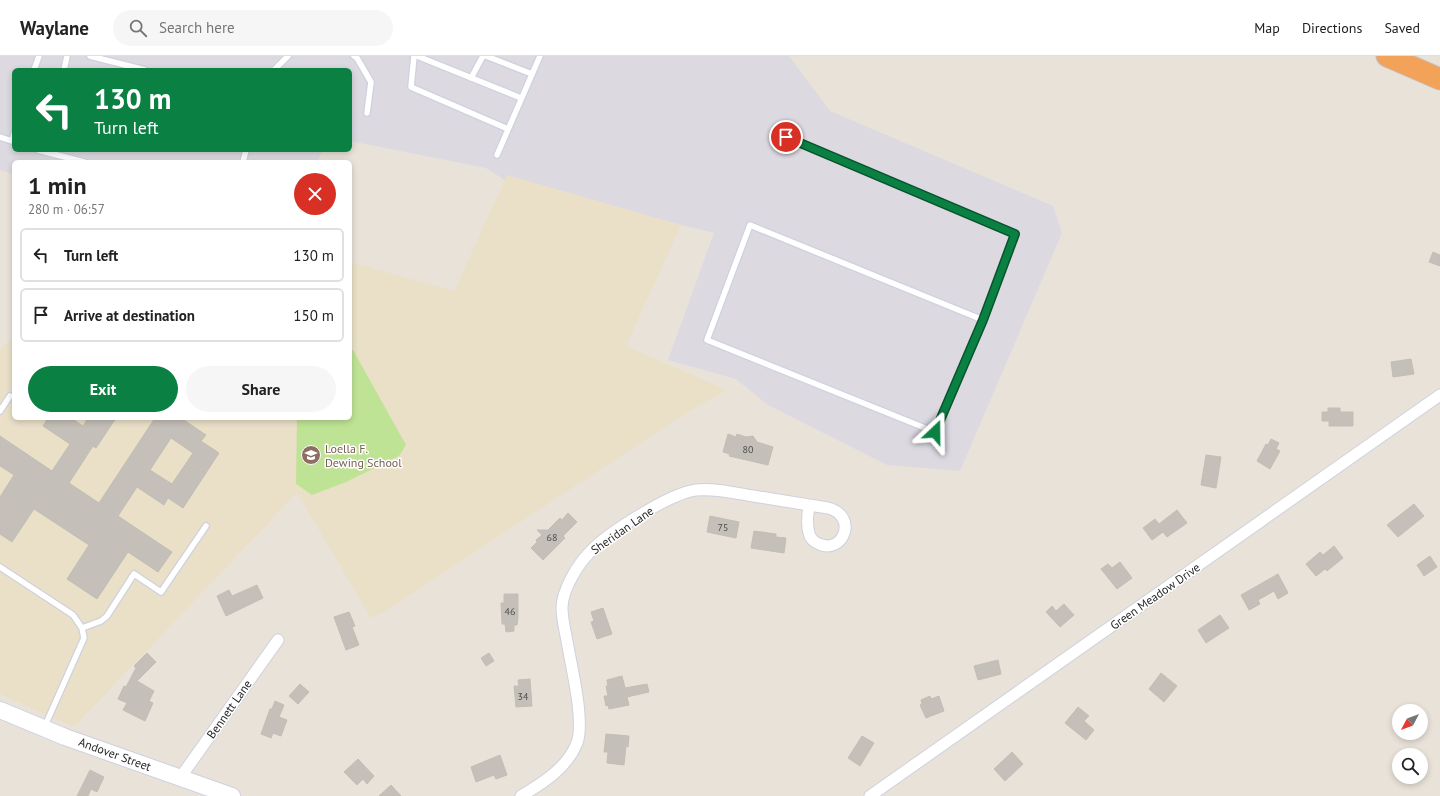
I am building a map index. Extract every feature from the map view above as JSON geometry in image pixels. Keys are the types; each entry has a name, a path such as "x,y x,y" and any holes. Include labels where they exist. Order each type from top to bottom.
{"highway":[{"path":"1387,56 1440,79"}],"main road":[{"name":"Andover Street","path":"0,710 43,728 232,796"}],"street":[{"name":"Green Meadow Drive","path":"870,796 1440,395"},
{"name":"Sheridan Lane","path":"521,796 547,780 562,766 572,753 577,741 579,718 577,698 562,607 570,579 590,551 648,509 674,496 696,490 730,492 809,505"},
{"name":"Bennett Lane","path":"180,778 278,640"}],"lane":[{"path":"35,68 38,56"},
{"path":"64,68 67,56"},
{"path":"90,56 137,68"},
{"path":"276,68 288,56"},
{"path":"354,56 357,58 370,82 367,113"},
{"path":"508,129 411,87 416,56 522,98"},
{"path":"471,78 483,56"},
{"path":"486,56 532,74"},
{"path":"496,155 540,56"},
{"path":"0,137 12,141"},
{"path":"786,137 1015,234 983,320 935,432 707,340 750,225 983,320"},
{"path":"49,152 77,160"},
{"path":"0,411 10,396"},
{"path":"82,628 101,621 107,616 134,574 161,592 206,526"},
{"path":"0,566 73,615 82,628 84,638 43,728"}],"shaded area":[{"path":"0,56 789,56 830,111 1053,206 1062,233 960,471 887,465 768,405 736,379 668,360 714,233 509,183 486,168 352,141 352,68 12,68 12,152 322,152 318,160 12,160 12,173 0,170"},
{"name":"Loella F. Dewing School","path":"507,175 681,225 626,346 727,390 683,415 387,610 371,618 297,493 74,727 0,694 0,350 12,338 12,420 352,420 352,263 454,291"}],"green space":[{"path":"352,350 406,445 399,456 346,482 312,495 296,484 297,420 352,420"}],"building":[{"path":"1433,252 1440,255 1440,266 1429,262"},
{"path":"1411,359 1414,374 1393,377 1391,362"},
{"path":"1328,408 1340,408 1340,412 1353,412 1353,426 1329,426 1329,421 1322,421 1322,412 1328,412"},
{"path":"47,420 74,420 83,426 87,420 115,420 96,448 93,446 69,483 99,503 154,420 184,420 206,435 201,441 219,453 183,508 168,498 164,505 137,487 118,516 172,552 158,572 128,552 97,599 67,579 89,545 34,509 12,542 0,534 0,497 14,475 0,466 0,436 52,471 70,444 43,426","holes":["171,438 193,453 172,484 150,470"]},
{"path":"728,434 736,437 737,434 746,437 753,436 757,442 773,447 768,465 729,456 730,454 723,452"},
{"path":"1271,439 1279,443 1276,449 1280,451 1270,469 1257,461 1266,444 1268,445"},
{"path":"1206,455 1221,457 1216,488 1201,485"},
{"path":"1414,504 1424,516 1398,537 1387,525"},
{"path":"1177,510 1187,523 1167,537 1163,532 1152,540 1143,528 1155,519 1159,524"},
{"path":"568,513 577,522 563,536 565,538 543,560 531,548 537,542 536,540 542,535 537,530 548,530 560,518 562,520"},
{"path":"710,516 739,522 736,538 707,532"},
{"path":"754,531 776,534 776,537 786,538 784,553 751,548"},
{"path":"1334,546 1343,558 1327,571 1325,569 1316,576 1306,564 1320,552 1323,555"},
{"path":"1430,556 1437,567 1424,576 1417,565"},
{"path":"1120,562 1132,578 1117,589 1101,569 1108,564 1112,568"},
{"path":"1278,574 1288,593 1278,599 1274,591 1258,600 1260,604 1249,610 1241,595"},
{"path":"257,585 263,598 226,616 217,596 229,590 232,596"},
{"path":"504,594 518,594 518,618 517,625 514,625 514,631 506,632 505,624 502,624 501,603 504,603"},
{"path":"1064,604 1074,615 1060,627 1046,612 1052,606 1056,611"},
{"path":"603,608 612,634 597,639 591,622 594,621 591,612"},
{"path":"349,612 355,626 352,627 359,645 346,650 334,617"},
{"path":"1220,615 1229,628 1206,643 1198,630"},
{"path":"147,653 156,662 137,681 154,691 149,701 153,703 145,721 123,710 127,703 118,699 124,686 126,687 136,668 134,666"},
{"path":"489,653 494,661 486,666 481,658"},
{"path":"998,660 1001,674 978,680 974,666"},
{"path":"1161,673 1177,686 1164,702 1149,689"},
{"path":"622,676 625,688 647,684 649,692 627,697 629,705 609,709 608,705 606,706 604,696 608,696 606,686 608,686 607,680"},
{"path":"530,679 532,706 516,707 514,686 519,686 518,680"},
{"path":"300,684 309,692 298,704 289,696"},
{"path":"930,696 931,699 939,696 944,711 926,718 920,705 922,704 921,700"},
{"path":"275,701 284,705 279,717 287,720 281,736 273,733 271,738 261,734 270,709 272,709"},
{"path":"1078,707 1089,716 1084,721 1094,730 1086,740 1065,723"},
{"path":"606,734 629,736 628,747 626,746 624,765 607,763 608,752 604,752"},
{"path":"862,736 874,743 860,766 848,758"},
{"path":"1012,752 1023,764 1005,781 994,769"},
{"path":"500,755 507,775 496,779 494,775 476,782 471,767"},
{"path":"358,759 374,776 367,784 363,779 357,785 344,772"},
{"path":"90,770 104,777 97,792 91,789 88,796 77,796"},
{"path":"391,785 401,796 379,796"}],"place":[{"name":"Loella F. Dewing School","path":"311,455"}],"route":[{"path":"786,137 1015,234 983,320 935,432"}]}
